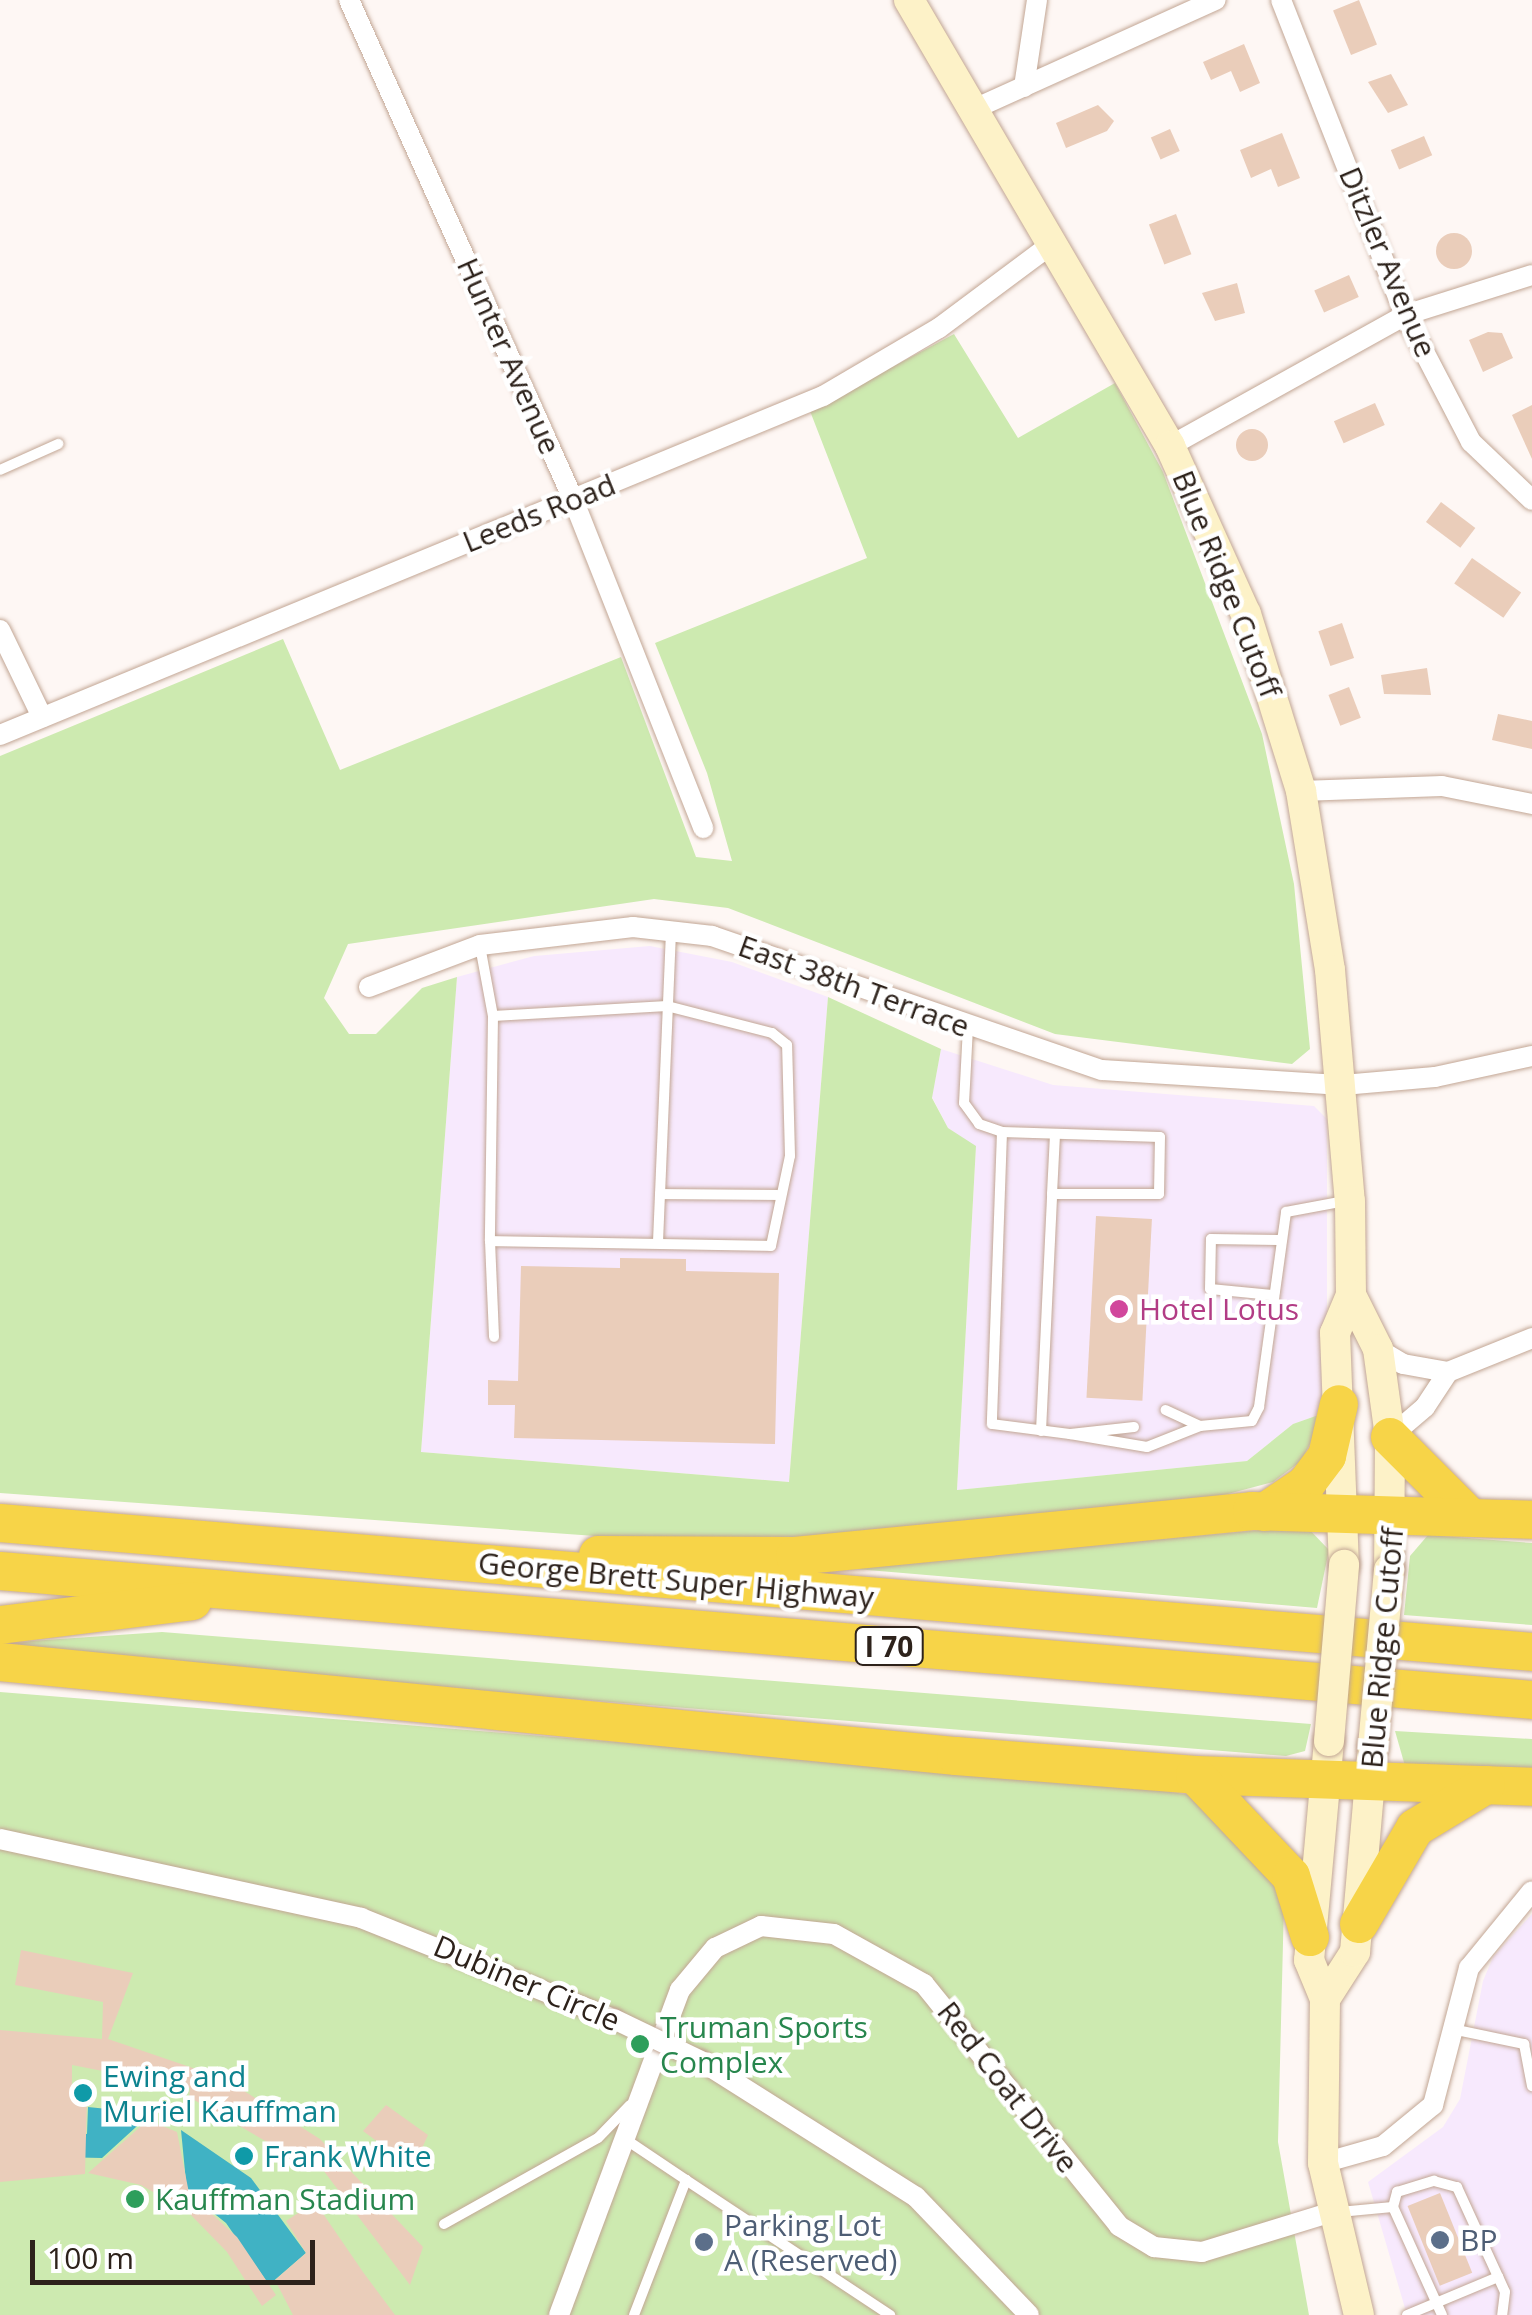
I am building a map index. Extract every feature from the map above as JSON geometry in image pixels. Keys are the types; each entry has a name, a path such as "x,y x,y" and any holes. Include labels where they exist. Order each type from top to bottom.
{"highway":[{"path":"1265,1512 1306,1484 1327,1456 1339,1404"},
{"path":"1390,1437 1466,1512"},
{"path":"489,1564 641,1551 814,1554 1265,1512 1466,1512 1532,1520"},
{"name":"George Brett Super Highway","path":"0,1523 1532,1652"},
{"name":"George Brett Super Highway","path":"0,1572 1532,1700"},
{"path":"0,1625 245,1592"},
{"path":"0,1662 1195,1776 1327,1759 1372,1763 1486,1784 1532,1787"},
{"path":"1195,1776 1292,1876 1310,1937"},
{"path":"1359,1924 1416,1828 1486,1784"}],"main road":[{"name":"Blue Ridge Cutoff","path":"909,0 1170,446 1246,614 1301,790 1342,1085 1350,1200 1351,1294 1336,1333 1346,1515 1344,1565 1309,1960 1324,1999 1324,2163 1353,2310"},
{"name":"Blue Ridge Cutoff","path":"1324,1999 1353,1962 1359,1924 1395,1514 1378,1349 1351,1294"}],"street":[{"name":"Hunter Avenue","path":"350,0 574,499 703,828"},
{"path":"1024,87 1037,0"},
{"path":"974,110 1215,0"},
{"name":"Ditzler Avenue","path":"1281,0 1405,315 1471,442 1532,500"},
{"name":"Leeds Road","path":"0,734 823,396 939,328 1053,243"},
{"path":"1170,446 1405,315 1528,279"},
{"path":"0,630 42,717"},
{"path":"1301,790 1442,786 1532,804"},
{"name":"East 38th Terrace","path":"369,987 480,945 633,928 712,936 1102,1070 1342,1085 1435,1077 1532,1056"},
{"path":"1378,1349 1403,1364 1448,1372 1532,1338"},
{"path":"1390,1437 1426,1407 1448,1372"},
{"name":"Dubiner Circle","path":"0,1839 361,1918 614,2018 701,2061 916,2196 1029,2315"},
{"path":"1324,2163 1383,2146 1421,2119 1441,2086 1452,2029 1486,1940 1532,1891"},
{"name":"Red Coat Drive","path":"559,2315 680,1990 702,1960 744,1932 797,1926 878,1953 939,1998 1132,2236 1154,2247 1202,2252 1332,2212"}],"lane":[{"path":"0,470 58,444"},
{"path":"658,1242 671,932"},
{"path":"480,945 492,1016 490,1241 494,1337"},
{"path":"490,1241 771,1246 776,1195 790,1156 787,1045 772,1033 667,1006 492,1016"},
{"path":"968,1027 964,1104 979,1124 1002,1132 1160,1137 1159,1194 1052,1194"},
{"path":"1002,1132 992,1424 1147,1447 1200,1426 1252,1421 1260,1407 1278,1240 1286,1212 1350,1200"},
{"path":"1041,1430 1055,1134"},
{"path":"660,1194 776,1195"},
{"path":"1272,1295 1210,1289 1211,1240 1278,1240"},
{"path":"1166,1410 1200,1426"},
{"path":"1070,1434 1134,1427"},
{"path":"1452,2029 1508,2037 1529,2046 1532,2086"},
{"path":"444,2224 598,2138 647,2079"},
{"path":"625,2140 890,2315"},
{"path":"634,2315 686,2180"},
{"path":"1442,2315 1393,2207 1396,2192 1434,2181 1457,2186 1498,2277 1502,2315"},
{"path":"1332,2212 1393,2207"},
{"path":"1407,2315 1498,2277"}],"shaded area":[{"path":"650,946 732,962 828,997 789,1482 421,1452 457,977 534,956"},
{"path":"941,1049 1053,1085 1314,1106 1327,1119 1327,1412 1293,1424 1247,1461 957,1490 976,1147 948,1128 932,1097"},
{"path":"1532,1914 1532,2315 1407,2315 1368,2182 1443,2127 1460,2099 1483,1981 1493,1957"}],"green space":[{"path":"954,334 1018,438 1115,383 1163,472 1262,734 1294,884 1310,1049 1292,1064 1055,1034 728,908 654,899 348,944 324,998 349,1034 376,1034 422,988 457,977 421,1452 789,1482 828,997 941,1049 932,1098 948,1128 976,1146 957,1490 1247,1461 1293,1424 1327,1412 1301,1461 1273,1482 1224,1495 850,1545 693,1543 0,1493 0,756 283,639 340,770 621,657 696,857 732,861 707,773 655,643 867,558 810,411"},
{"path":"1306,1526 1329,1550 1317,1608 844,1568"},
{"path":"1428,1535 1532,1543 1532,1625 1404,1615 1410,1556"},
{"path":"162,1632 1311,1724 1305,1751 1286,1756 0,1653 0,1646 31,1641"},
{"name":"Truman Sports Complex","path":"0,1692 1084,1780 1206,1797 1240,1824 1284,1903 1278,2142 1309,2315 0,2315"},
{"path":"1395,1731 1532,1739 1532,1775 1405,1766"}],"water":[{"path":"88,2107 147,2117 102,2158 57,2157 72,2133 87,2134"},
{"path":"181,2130 251,2178 306,2253 269,2285 226,2223 187,2192"}],"building":[{"path":"1359,0 1377,45 1351,55 1333,10"},
{"path":"1244,44 1260,83 1240,92 1231,71 1211,80 1203,62"},
{"path":"1391,74 1408,105 1388,113 1368,82"},
{"path":"1098,105 1114,121 1107,131 1066,148 1056,123"},
{"path":"1170,129 1180,151 1161,159 1151,138"},
{"path":"1282,133 1300,178 1278,187 1271,169 1251,178 1240,150"},
{"path":"1424,136 1432,155 1399,169 1391,150"},
{"path":"1176,214 1191,254 1164,265 1149,224"},
{"path":"1454,233 1467,238 1472,251 1467,264 1454,269 1441,264 1436,251 1441,238"},
{"path":"1349,275 1359,297 1324,312 1314,290"},
{"path":"1237,283 1245,313 1215,321 1202,293"},
{"path":"1488,332 1502,333 1513,358 1483,372 1469,340"},
{"path":"1375,403 1385,425 1344,443 1334,421"},
{"path":"1532,405 1532,459 1512,415"},
{"path":"1252,429 1264,433 1268,445 1264,457 1252,461 1240,457 1236,445 1240,433"},
{"path":"1441,502 1475,528 1460,548 1426,522"},
{"path":"1472,558 1521,592 1503,618 1454,583"},
{"path":"1342,623 1354,658 1330,666 1318,631"},
{"path":"1427,668 1431,695 1384,694 1381,675"},
{"path":"1349,687 1361,718 1340,726 1328,695"},
{"path":"1498,714 1532,721 1532,749 1492,740"},
{"name":"Hotel Lotus","path":"1096,1216 1152,1219 1142,1401 1086,1398"},
{"path":"620,1258 686,1259 686,1271 779,1273 775,1444 514,1438 515,1405 488,1405 488,1380 518,1381 521,1266 620,1268"},
{"path":"21,1950 133,1973 108,2039 225,2079 320,2139 423,2247 410,2285 320,2166 297,2147 288,2154 189,2097 190,2088 72,2065 72,2097 87,2097 85,2174 0,2182 0,2030 102,2039 103,2002 15,1985"},
{"path":"386,2105 428,2135 413,2168 363,2131"},
{"path":"148,2120 177,2132 189,2193 237,2237 276,2295 262,2306 227,2252 188,2212 141,2185 88,2173"},
{"name":"BP","path":"1440,2193 1472,2273 1440,2286 1408,2206"},
{"path":"315,2202 395,2315 293,2315 275,2280 306,2253 286,2221"}],"place":[{"name":"Hotel Lotus","path":"1119,1309"},
{"name":"Truman Sports Complex","path":"640,2044"},
{"name":"Ewing and Muriel Kauffman","path":"83,2093"},
{"name":"Frank White","path":"244,2156"},
{"name":"Kauffman Stadium","path":"135,2199"},
{"name":"BP","path":"1440,2240"},
{"name":"Parking Lot A (Reserved)","path":"704,2242"}]}
